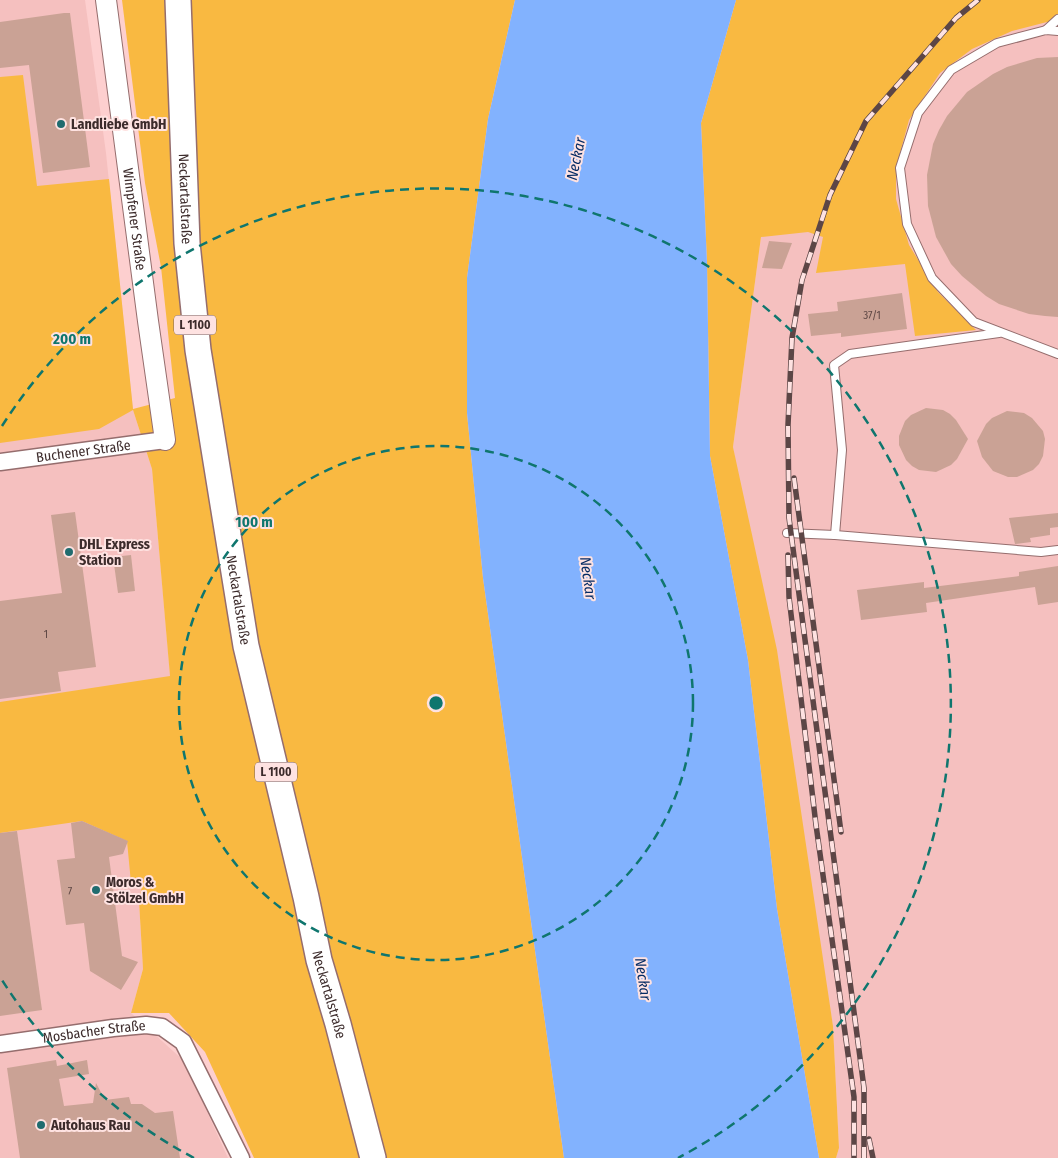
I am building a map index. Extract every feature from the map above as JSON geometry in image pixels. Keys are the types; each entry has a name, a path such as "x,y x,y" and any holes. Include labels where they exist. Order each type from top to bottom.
{"main road":[{"name":"Neckartalstraße","path":"178,0 177,21 187,243 198,350 244,637 306,897 319,960 373,1158"}],"street":[{"name":"Wimpfener Straße","path":"106,0 165,440"},
{"name":"Buchener Straße","path":"0,462 165,440"},
{"name":"Mosbacher Straße","path":"0,1044 113,1028 146,1025 162,1027 183,1042 241,1158"}],"lane":[{"path":"1046,30 1058,19"},
{"path":"1058,31 1046,30 997,43 952,70 918,113 900,168 907,224 932,278 974,322 1058,354"},
{"path":"835,534 842,450 834,365 850,354 1001,333"},
{"path":"788,532 835,534 1041,552 1058,550"}],"shaded area":[{"path":"0,0 85,0 106,153 133,410 152,469 173,708 139,901 143,969 131,1013 184,1061 228,1158 0,1158"},
{"path":"122,0 515,0 488,119 467,278 467,413 483,578 564,1158 254,1158 205,1052 169,1013 131,1013 143,969 139,901 142,885 131,883 127,841 82,821 0,833 0,702 170,676 152,469 133,410 99,429 0,443 0,77 23,75 37,186 109,179 133,409 175,398 161,267 145,183"},
{"path":"736,0 1058,0 1058,23 1047,22 1012,31 972,49 940,73 909,120 896,168 896,199 909,245 938,292 976,330 915,336 905,264 816,273 823,237 808,232 761,237 733,447 777,650 833,1026 839,1148 836,1158 819,1158 777,909 748,660 710,456 707,263 701,123"},
{"path":"1058,0 1058,1158 836,1158 839,1148 833,1026 733,447 761,237 846,75"}],"water":[{"name":"Neckar","path":"515,0 736,0 701,123 707,263 710,456 748,660 777,909 819,1158 564,1158 483,578 467,413 467,278 488,119"}],"building":[{"name":"Landliebe GmbH","path":"70,13 90,167 43,173 29,65 0,68 0,22"},
{"path":"1058,57 1058,317 1029,314 999,304 962,276 951,264 936,237 928,206 927,175 933,144 939,130 947,116 967,92 1007,67 1037,58"},
{"path":"769,241 792,243 782,269 762,268"},
{"path":"902,293 907,329 841,337 841,333 811,336 808,314 838,311 837,302"},
{"path":"926,408 943,410 950,414 968,439 957,459 951,465 936,472 919,470 912,466 906,460 899,445 899,436 905,421 911,415"},
{"path":"1007,411 1024,413 1032,418 1043,431 1045,439 1043,456 1039,464 1033,470 1017,477 1008,477 993,471 982,457 977,441 986,424 992,418"},
{"path":"75,512 96,667 58,672 61,691 0,699 0,601 62,593 51,515"},
{"path":"1058,513 1058,527 1050,528 1050,535 1030,538 1031,542 1015,544 1009,518"},
{"path":"131,555 135,591 118,593 113,557"},
{"path":"1058,566 1058,602 1038,605 1035,587 926,603 927,612 861,620 857,590 924,582 924,588 1019,576 1019,572"},
{"name":"Moros & Stölzel GmbH","path":"82,821 128,841 123,854 109,857 122,956 138,962 121,990 90,971 84,923 66,925 57,860 75,858 71,823"},
{"path":"17,831 42,1010 0,1016 0,833"},
{"path":"56,1060 57,1066 87,1060 89,1074 59,1079 64,1106 93,1103 96,1083 105,1100 129,1097 131,1104 142,1104 155,1113 173,1111 180,1158 20,1158 7,1068"}],"railway":[{"path":"864,1158 864,1088 789,518 788,425 792,338 802,280 830,195 866,121 956,18 978,0"},
{"path":"794,478 841,832"},
{"path":"788,555 789,597 816,825 854,1097 854,1158"},
{"path":"869,1139 873,1158"}],"place":[{"name":"Landliebe GmbH","path":"61,124"},
{"name":"DHL Express Station","path":"69,552"},
{"name":"Moros & Stölzel GmbH","path":"96,890"},
{"name":"Autohaus Rau","path":"41,1125"}]}
